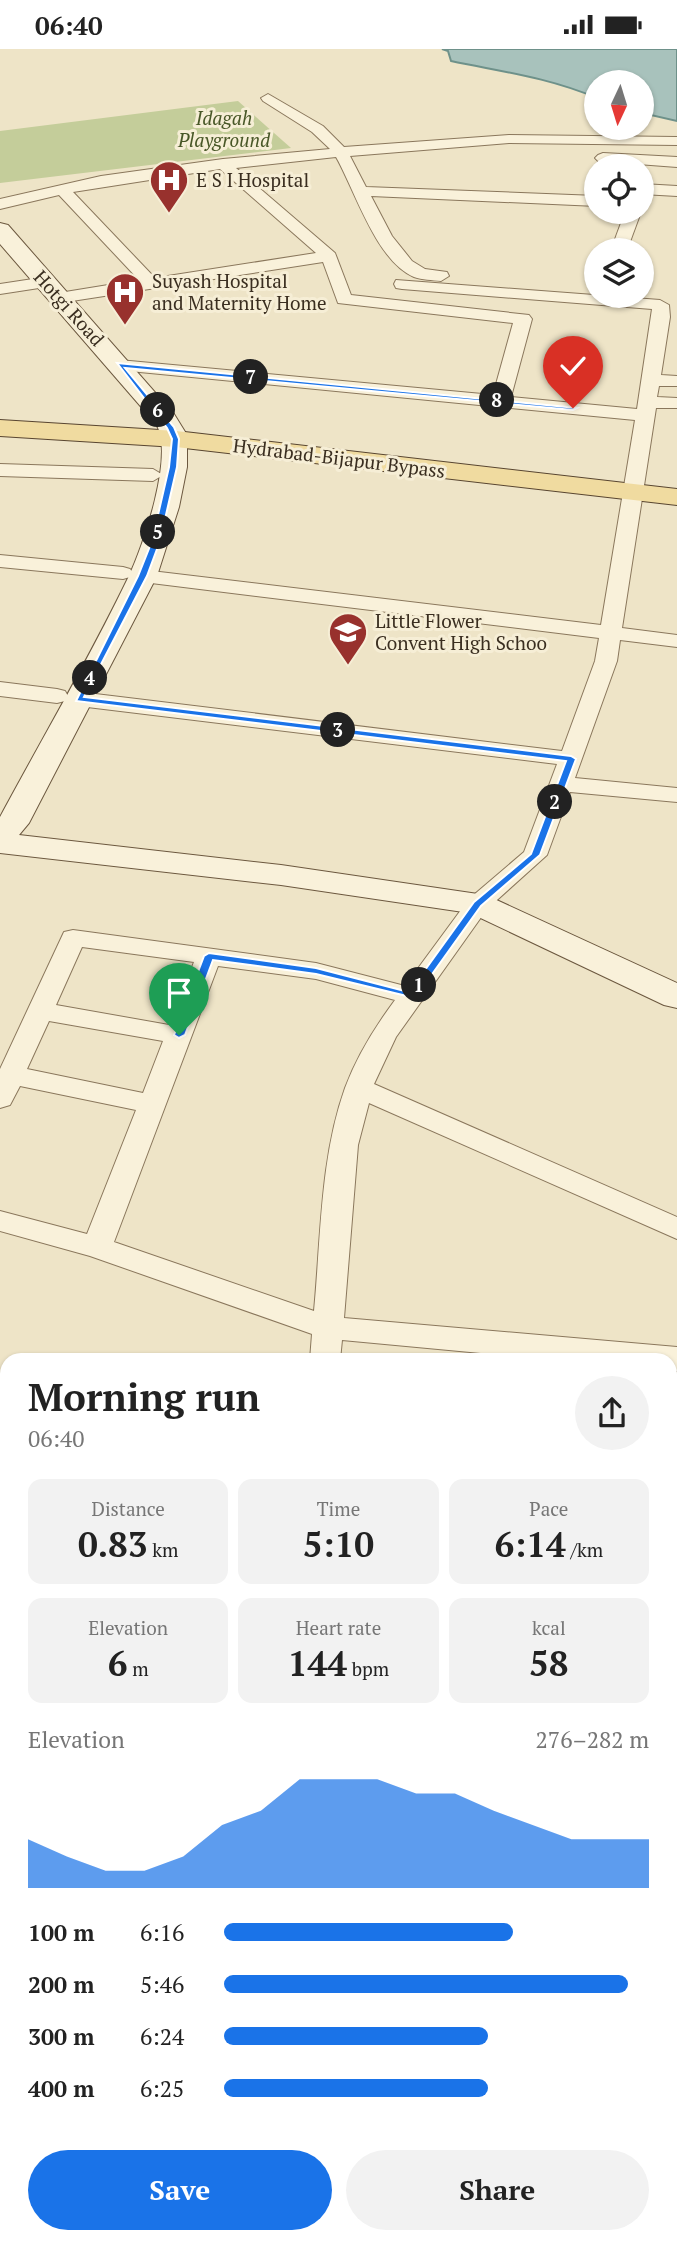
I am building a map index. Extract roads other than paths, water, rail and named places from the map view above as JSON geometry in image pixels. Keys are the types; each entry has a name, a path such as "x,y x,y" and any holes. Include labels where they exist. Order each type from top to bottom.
{"main road":[{"name":"Hotgi Road","path":"0,230 119,365 163,432"},
{"name":"Hotgi Road","path":"0,246 163,432"},
{"path":"0,419 163,432"},
{"name":"Hydrabad-Bijapur Bypass","path":"0,428 163,432 636,486 677,496"},
{"path":"133,575 163,432"},
{"path":"0,835 13,823 68,698 133,575 156,541 173,467 163,432"},
{"path":"636,486 677,485"},
{"path":"0,799 68,698"},
{"path":"0,843 281,875 478,904 677,997"}],"street":[{"path":"268,98 328,138 341,152 359,191 391,246 419,273 584,288"},
{"path":"0,204 62,189 223,164 509,139 584,139"},
{"path":"640,140 677,141"},
{"path":"654,162 677,162"},
{"path":"223,164 329,256 344,299 523,319 500,401"},
{"path":"62,189 150,282"},
{"path":"654,190 677,191"},
{"path":"359,191 584,200"},
{"path":"59,297 329,256"},
{"path":"0,289 33,284"},
{"path":"326,1353 344,1145 359,1089 383,1035 478,904 535,855 606,661 661,317 658,298 402,284"},
{"path":"119,365 500,401 646,408 677,403"},
{"path":"651,380 677,381"},
{"path":"0,470 153,475"},
{"path":"0,561 677,641"},
{"path":"0,689 571,759"},
{"path":"562,784 677,795"},
{"path":"152,1104 5,1087 73,938 316,971 412,996"},
{"path":"97,1247 209,956"},
{"path":"40,1011 179,1035"},
{"path":"359,1089 677,1229"},
{"path":"0,1221 97,1247 329,1328 610,1353"}],"water":[{"path":"442,49 677,49 677,121 654,116 654,70 584,70 584,93 543,80 451,61 448,51"}],"place":[{"name":"E S I Hospital","path":"169,214"},
{"name":"Suyash Hospital and Maternity Home","path":"125,326"},
{"name":"Little Flower Convent High Schoo","path":"348,666"}],"park label":[{"name":"Idagah Playground","path":"224,129"}]}
